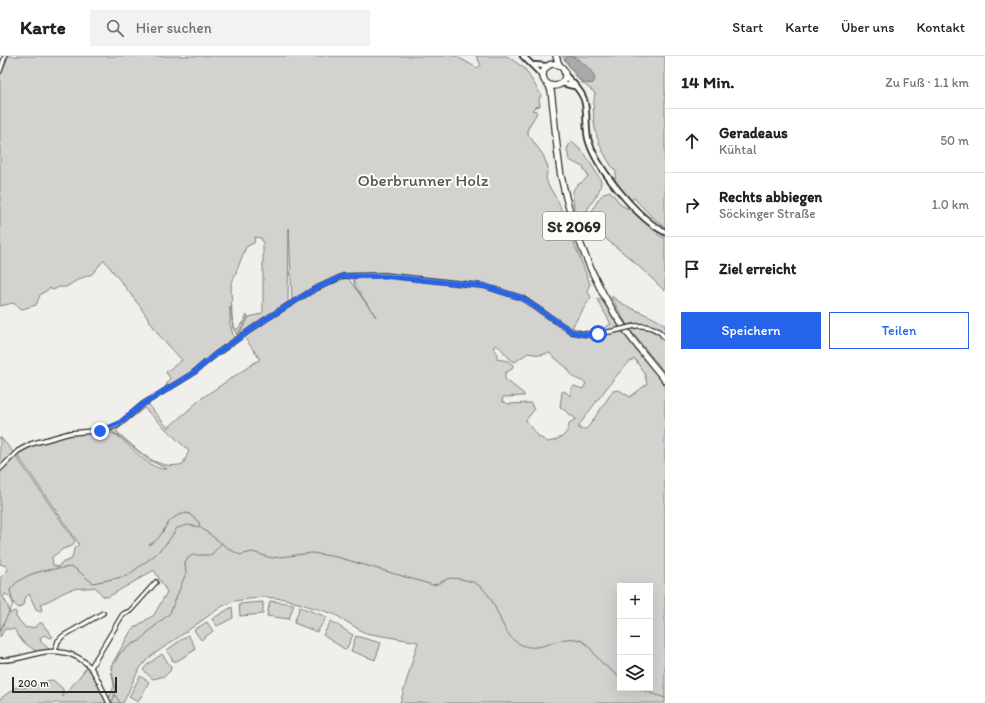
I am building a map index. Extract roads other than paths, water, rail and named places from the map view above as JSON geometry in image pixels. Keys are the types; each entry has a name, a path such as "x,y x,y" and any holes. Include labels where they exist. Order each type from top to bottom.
{"main road":[{"path":"555,56 559,65 564,69 566,76 560,85 549,85 544,81 542,75 555,56"},
{"path":"549,65 559,65"},
{"name":"St 2069","path":"549,85 552,91 558,153 568,204 588,263 607,301 628,334 665,380"},
{"name":"St 2069","path":"554,111 555,95 560,85"}],"street":[{"path":"0,71 5,56"},
{"path":"523,56 542,75"},
{"path":"533,65 549,65"},
{"path":"566,76 584,98 586,132 597,159 632,207 647,222 665,232"},
{"path":"560,85 576,87"},
{"path":"0,468 18,451 31,444 70,433 106,430 118,425 143,404 192,374 216,354 266,319 313,290 343,276 384,276 449,282 493,289 522,298 572,332 590,335 635,326 651,327 665,338"},
{"path":"91,668 123,614 130,611 156,582"},
{"path":"55,651 58,641 63,636 103,613"},
{"path":"0,660 8,661 55,651 69,653 91,668 109,703"}],"waterway":[{"path":"149,545 159,537 169,522 180,515 188,513 199,522 200,527"},
{"path":"0,631 13,604 10,590 22,579 38,572 73,567 93,583 127,576 155,555 167,543 177,528 188,525 200,527 229,549 240,555 252,552 272,558 312,553 337,557 433,585 451,578 465,580 476,584 484,590 491,599 505,628 511,637 518,643 526,647 535,647 566,639 582,641 605,666 617,675"},
{"path":"112,703 116,689 111,669 120,653 132,644 140,641 170,613 186,573 185,563 188,558 193,555 211,555 222,543"},
{"path":"645,691 665,698"},
{"path":"115,695 120,703"}],"park label":[{"name":"Oberbrunner Holz","path":"423,180"}]}
